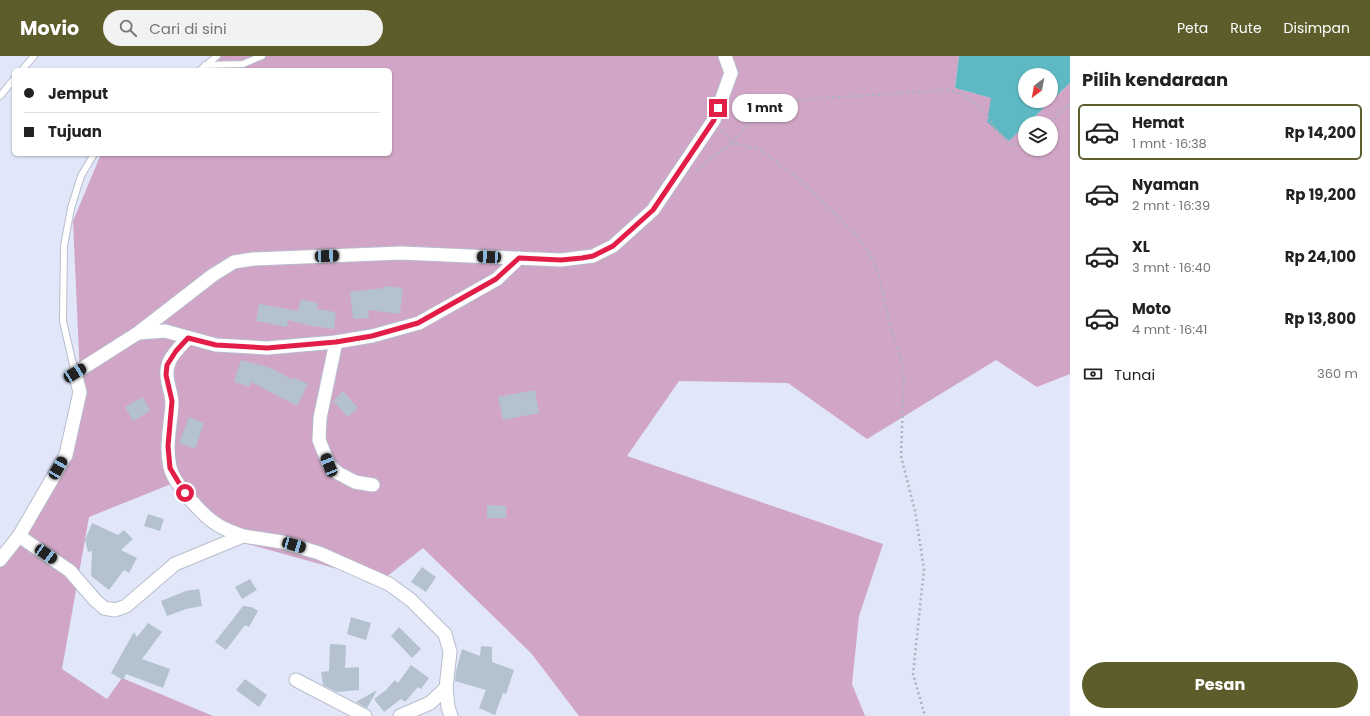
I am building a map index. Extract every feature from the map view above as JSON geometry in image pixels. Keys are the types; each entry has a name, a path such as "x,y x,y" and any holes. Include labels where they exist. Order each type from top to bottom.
{"street":[{"path":"0,560 19,536 66,454 80,392 75,373 138,333 213,275 234,262 253,258 401,253 561,260 593,256 613,246 653,210 714,120 731,73 725,56"},
{"path":"138,333 165,330 216,345 267,348 336,342 372,336 418,323 496,279 519,258"},
{"path":"188,338 176,351 167,365 166,375 172,401 168,446 170,468 185,493 206,517 219,526 243,536 282,542 319,553 389,584 411,600 445,634 450,652 446,688 448,707 451,716"},
{"path":"336,342 320,418 319,440 329,465 338,473 355,482 373,485"},
{"path":"19,536 70,571 94,600 104,608 115,610 126,606 175,564 243,536"},
{"path":"296,680 365,716"},
{"path":"400,716 430,703 446,688"}],"lane":[{"path":"24,68 34,56"},
{"path":"202,68 217,56"},
{"path":"205,65 243,64 262,56"},
{"path":"0,96 12,81"},
{"path":"75,373 63,321 64,246 71,208 81,176 93,156"}],"path":[{"path":"925,716 913,674 924,569 914,511 901,456 904,370 888,322 879,275 872,256 857,235 798,178 759,149 732,143 750,122 782,101 946,90 961,94 980,108 1003,138 1011,144 1018,145"},
{"path":"1057,116 1070,103"}],"shaded area":[{"path":"219,56 959,56 955,88 991,98 1008,141 1018,132 1018,156 1058,156 1058,116 1035,116 1044,108 1058,108 1058,94 1070,83 1070,374 1037,387 996,360 867,439 788,383 679,381 627,456 883,544 859,616 852,684 865,716 579,716 531,653 423,548 381,581 233,540 181,480 89,517 62,669 107,699 122,678 213,716 0,716 0,552 62,476 81,398 73,221 100,156 392,156 392,68 207,68"}],"water":[{"path":"959,56 1070,56 1070,83 1058,94 1058,68 1018,68 1018,108 1044,108 1035,116 1018,116 1018,132 1009,141 987,122 991,98 955,88"}],"building":[{"path":"384,286 403,288 400,314 368,310 369,318 353,319 350,292 384,288"},
{"path":"301,299 318,303 317,309 336,312 334,329 312,326 288,320 287,327 256,321 259,304 298,311"},
{"path":"241,360 271,368 293,380 294,378 308,384 297,406 251,382 250,387 234,382"},
{"path":"535,390 539,413 503,420 498,397"},
{"path":"343,391 358,408 348,417 333,401"},
{"path":"143,397 150,411 133,421 125,407"},
{"path":"189,417 204,423 195,449 179,443"},
{"path":"487,505 506,506 506,518 487,518"},
{"path":"148,514 164,519 160,531 144,526"},
{"path":"92,523 118,535 124,530 133,539 121,550 137,558 129,573 124,570 109,590 91,576 92,551 88,552 85,540"},
{"path":"422,567 436,577 426,592 411,582"},
{"path":"250,579 257,590 242,599 235,587"},
{"path":"199,589 202,606 186,609 167,616 161,601 186,591"},
{"path":"243,606 252,607 258,611 249,627 245,625 226,650 215,642"},
{"path":"351,617 371,623 366,640 347,634"},
{"path":"148,623 162,632 142,659 170,669 163,688 126,674 123,680 111,673 134,632 137,637"},
{"path":"399,627 421,649 412,658 391,636"},
{"path":"330,644 346,645 345,668 359,667 359,690 337,692 323,685 321,672 329,671"},
{"path":"481,646 492,647 492,662 514,670 506,694 503,693 495,715 479,708 486,690 455,681 462,649 480,656"},
{"path":"411,665 429,678 421,689 418,687 405,702 401,699 384,712 374,699 386,690 395,680 398,683"},
{"path":"245,679 267,695 259,707 236,690"},
{"path":"377,690 367,708 356,702"}],"route":[{"path":"185,493 170,468 168,446 172,401 166,375 167,365 176,351 188,338 216,345 267,348 336,342 372,336 418,323 496,279 519,258 561,260 593,256 613,246 653,210 714,120 718,108"}]}
